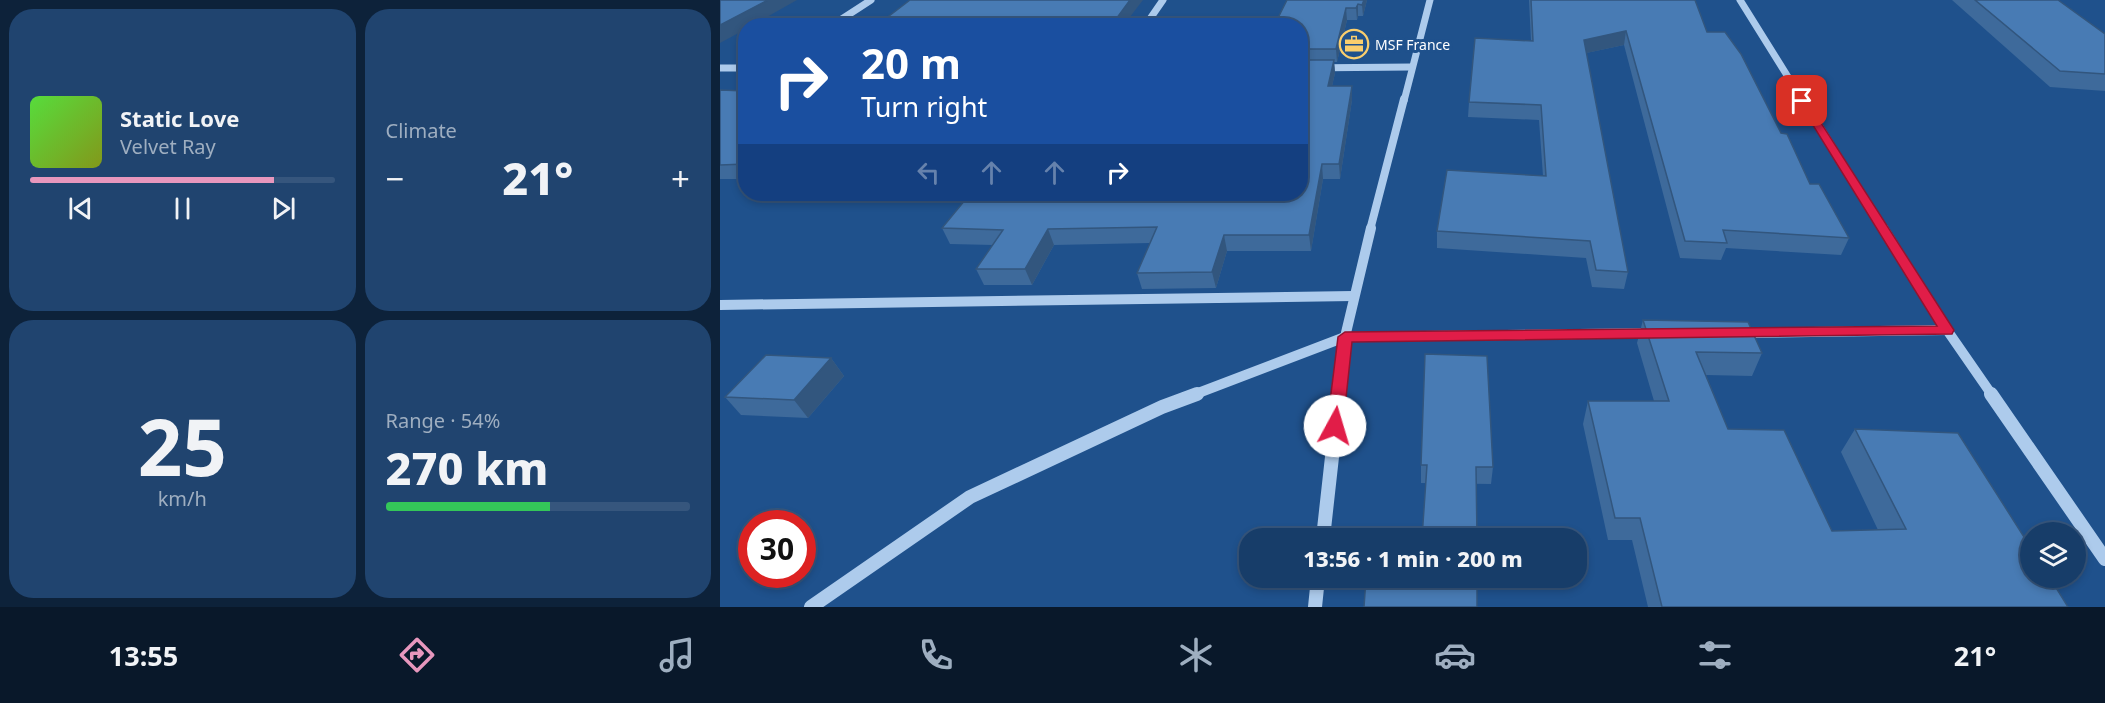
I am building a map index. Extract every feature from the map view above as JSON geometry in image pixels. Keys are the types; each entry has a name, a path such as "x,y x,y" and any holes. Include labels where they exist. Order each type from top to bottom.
{"street":[{"path":"843,18 871,0"},
{"path":"1151,18 1163,0"},
{"path":"1324,528 1345,337 1353,296 1430,0"},
{"path":"1740,0 1947,330 2105,559"},
{"path":"1308,68 1411,67"},
{"path":"720,69 738,69"},
{"path":"720,305 1353,296"},
{"path":"1722,333 1947,330"},
{"path":"811,607 970,497 1162,407 1345,337 1664,333"},
{"path":"1315,607 1317,588"}],"building":[{"path":"720,0 768,0 720,25"},
{"path":"910,0 1130,0 1117,18 886,18"},
{"path":"1287,0 1364,0 1362,5 1358,4 1356,8 1346,8 1336,49 1308,49 1308,18 1278,18"},
{"path":"1531,0 1695,0 1707,32 1725,32 1741,54 1781,133 1787,134 1810,184 1819,184 1849,238 1723,230 1727,243 1685,241 1626,31 1584,40 1628,272 1596,270 1590,241 1437,231 1447,170 1546,176 1541,105 1469,102 1475,38 1533,41"},
{"path":"1975,0 2058,0 2105,34 2105,74 2060,71"},
{"path":"1308,60 1334,60 1328,86 1352,86 1339,164 1322,164 1309,235 1224,235 1212,272 1137,273 1157,227 1048,229 1025,269 976,269 1003,230 942,228 964,201 1308,201"},
{"path":"720,90 738,91 738,164 720,165"},
{"path":"1643,320 1748,322 1762,353 1696,352 1728,429 1784,430 1832,531 1906,529 1855,429 1958,433 2020,531 2020,588 2056,588 2068,607 1662,607 1640,518 1615,518 1588,401 1669,401"},
{"path":"1425,354 1487,356 1493,467 1476,467 1477,528 1423,528 1427,465 1421,465"},
{"path":"766,355 831,358 794,400 725,397"},
{"path":"1365,588 1477,588 1477,607 1364,607"}],"place":[{"name":"MSF France","path":"1354,44"}],"route":[{"path":"1335,426 1345,337 1947,330 1802,101"}]}
